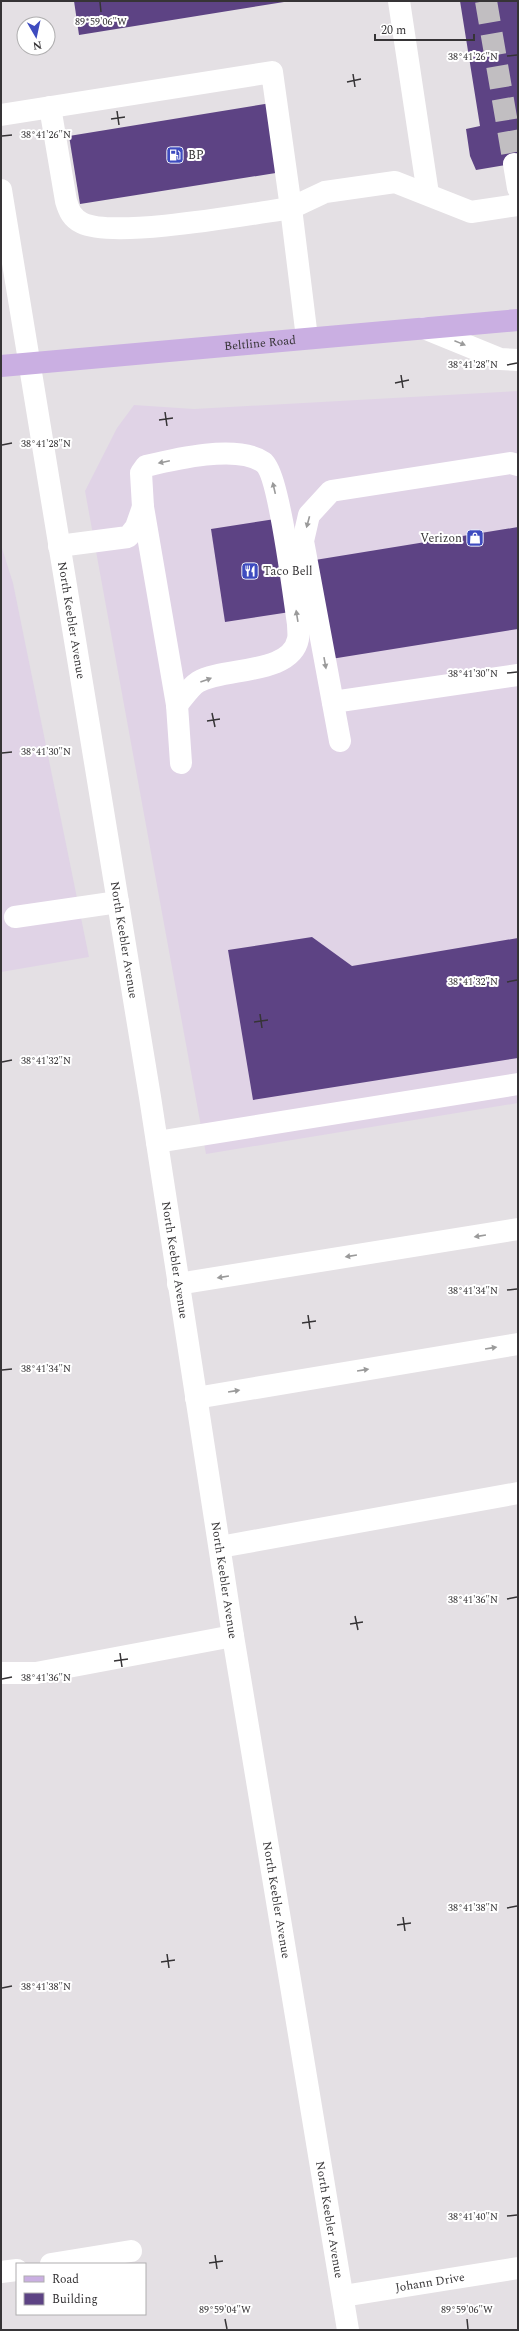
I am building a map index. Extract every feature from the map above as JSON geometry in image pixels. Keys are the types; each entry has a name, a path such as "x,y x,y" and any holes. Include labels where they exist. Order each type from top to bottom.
{"main road":[{"name":"Beltline Road","path":"1,366 518,320"}],"street":[{"path":"399,1 428,194"},
{"path":"1,115 272,72 307,338"},
{"path":"50,107 66,201 71,214 82,223 99,228 135,228 291,208 325,192 395,182 471,212 518,205"},
{"path":"514,164 518,188"},
{"name":"North Keebler Avenue","path":"1,190 157,1142 233,1636 348,2330"},
{"path":"424,328 500,359 518,360"},
{"path":"177,705 197,683 218,675 276,663 292,652 298,639 298,624 278,503 271,474 264,463 254,457 242,454 220,454 146,466 140,473 143,507 177,705 181,763"},
{"path":"340,741 303,541 309,516 332,491 510,463 518,465"},
{"path":"59,546 128,537 136,527 143,507"},
{"path":"333,702 518,675"},
{"path":"15,917 118,902"},
{"path":"157,1142 518,1084"},
{"path":"178,1284 518,1229"},
{"path":"196,1398 518,1344"},
{"path":"220,1547 518,1493"},
{"path":"1,1673 36,1673 233,1636"},
{"path":"57,2263 131,2251"},
{"name":"Johann Drive","path":"343,2296 518,2268"},
{"path":"1,2272 16,2270"}],"shaded area":[{"path":"518,391 518,1103 206,1154 85,491 117,428 134,405 194,409"},
{"path":"1,545 13,583 89,957 1,972"}],"building":[{"path":"74,1 284,1 284,2 79,35"},
{"path":"460,1 518,1 518,163 476,170 470,156 466,129 480,126"},
{"path":"271,103 282,172 80,204 69,136"},
{"name":"Taco Bell","path":"275,519 290,612 225,622 211,529"},
{"path":"518,527 518,629 331,659 315,560"},
{"path":"312,937 352,966 518,938 518,1058 253,1100 228,950"}],"tunnel":[{"path":"486,1 514,164"}],"place":[{"name":"BP","path":"175,155"},
{"name":"Verizon","path":"475,538"},
{"name":"Taco Bell","path":"250,571"}]}
